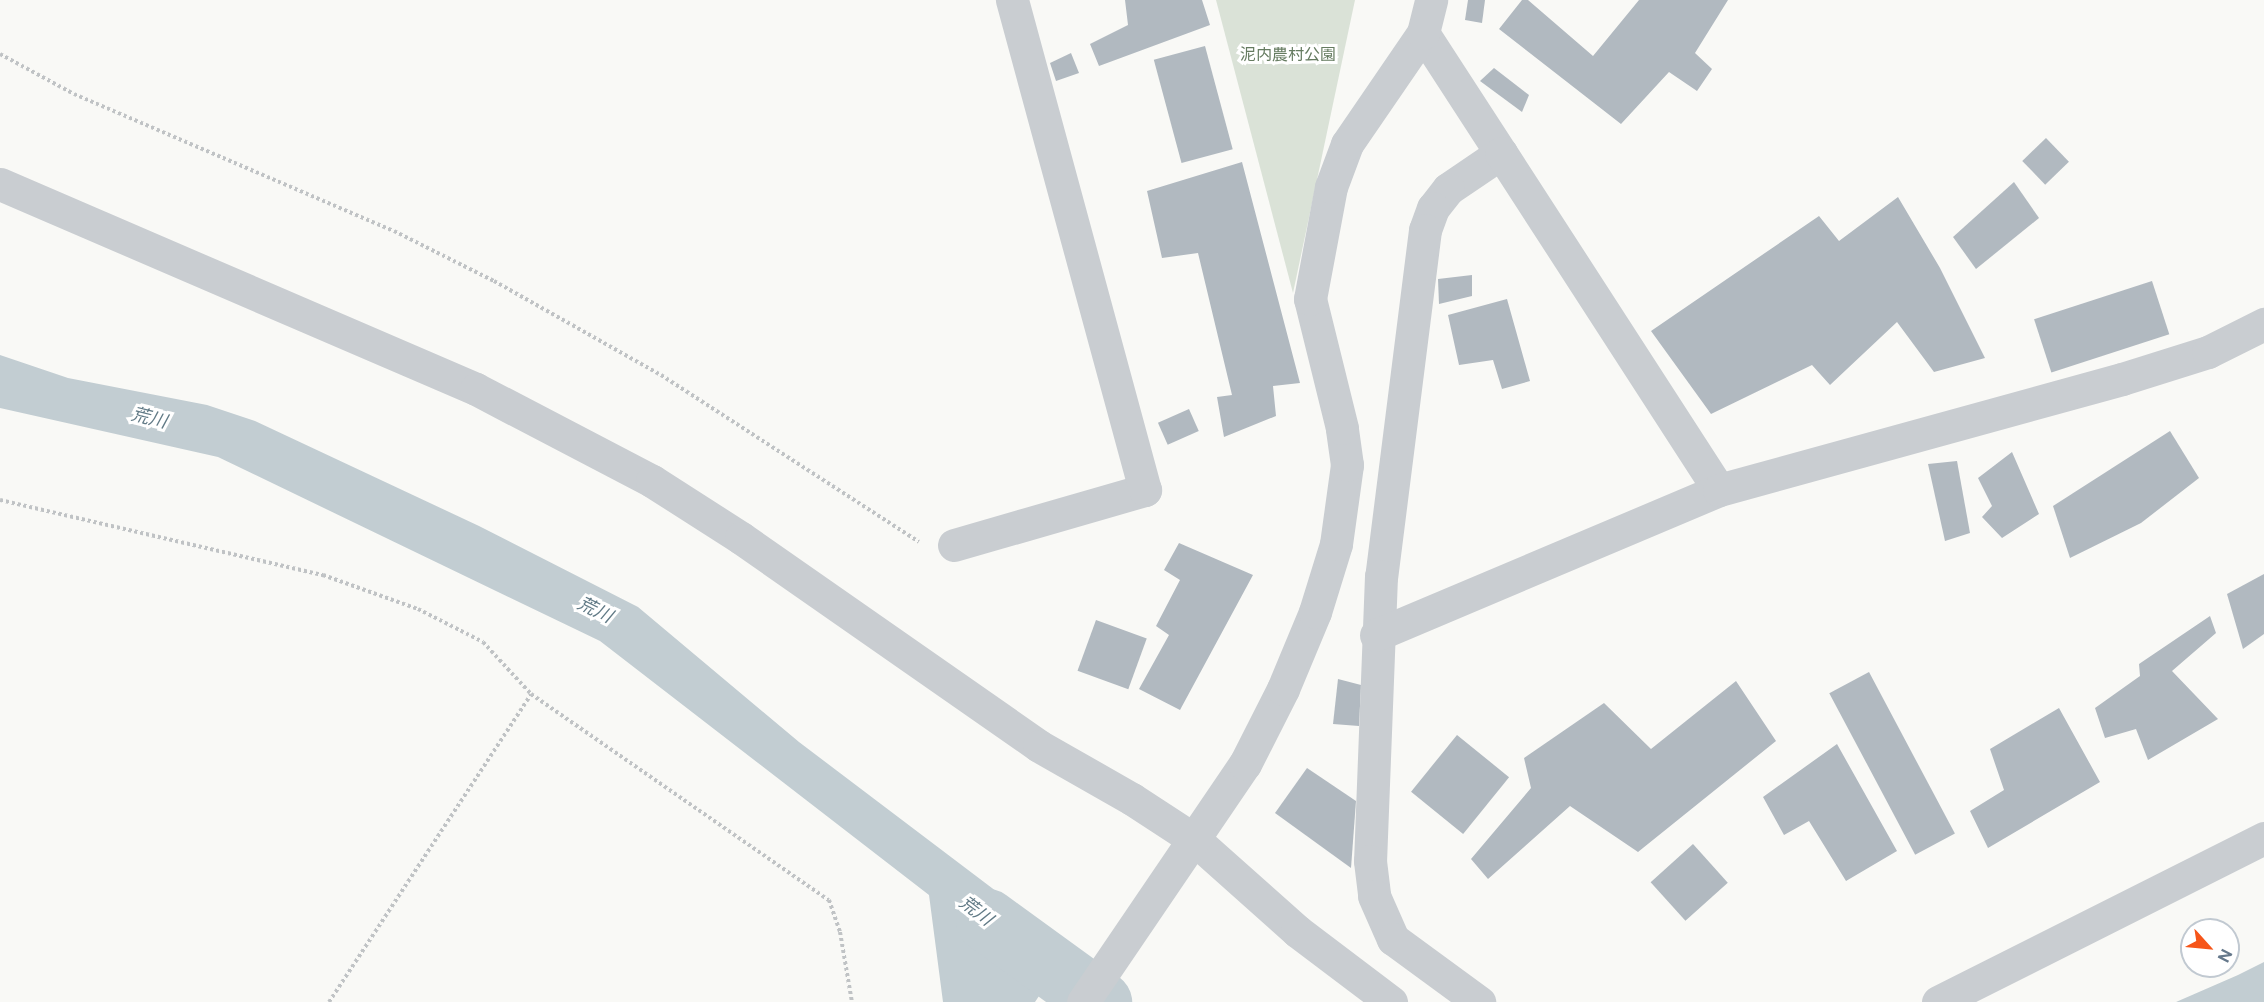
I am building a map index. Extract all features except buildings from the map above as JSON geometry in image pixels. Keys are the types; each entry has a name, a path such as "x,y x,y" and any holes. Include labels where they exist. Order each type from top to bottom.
{"street":[{"path":"954,545 1145,490 1012,0"},
{"path":"1083,1002 1191,847 1245,764 1283,689 1315,612 1336,544 1347,465 1342,428 1310,299 1331,187 1347,144 1423,33 1431,0"},
{"path":"1423,33 1719,490"},
{"path":"1479,1002 1393,939 1374,896 1370,861 1376,635 1425,230 1433,208 1448,189 1502,153"},
{"path":"0,184 476,389 652,481 741,538 1039,746 1132,799 1297,931 1391,1002"},
{"path":"1376,635 1719,490 2122,379 2208,352 2264,324"},
{"path":"1938,1002 2264,838"}],"path":[{"path":"0,54 74,94 394,231 494,281 661,375 913,540 934,547 954,545"},
{"path":"0,500 323,575 418,609 483,642 531,694 829,900 840,932 852,1002"},
{"path":"329,1002 531,694"}],"green space":[{"name":"泥内農村公園","path":"1216,0 1355,0 1293,293"}],"water":[{"path":"0,355 68,378 207,405 255,421 479,526 638,607 799,742 1071,948 1035,1002 943,1002 929,895 600,641 218,457 0,408"},
{"path":"2264,962 2264,1002 2176,1002 2231,978 2240,978 2240,974"}],"waterway":[{"name":"荒川","path":"987,920 1100,1002"}]}
